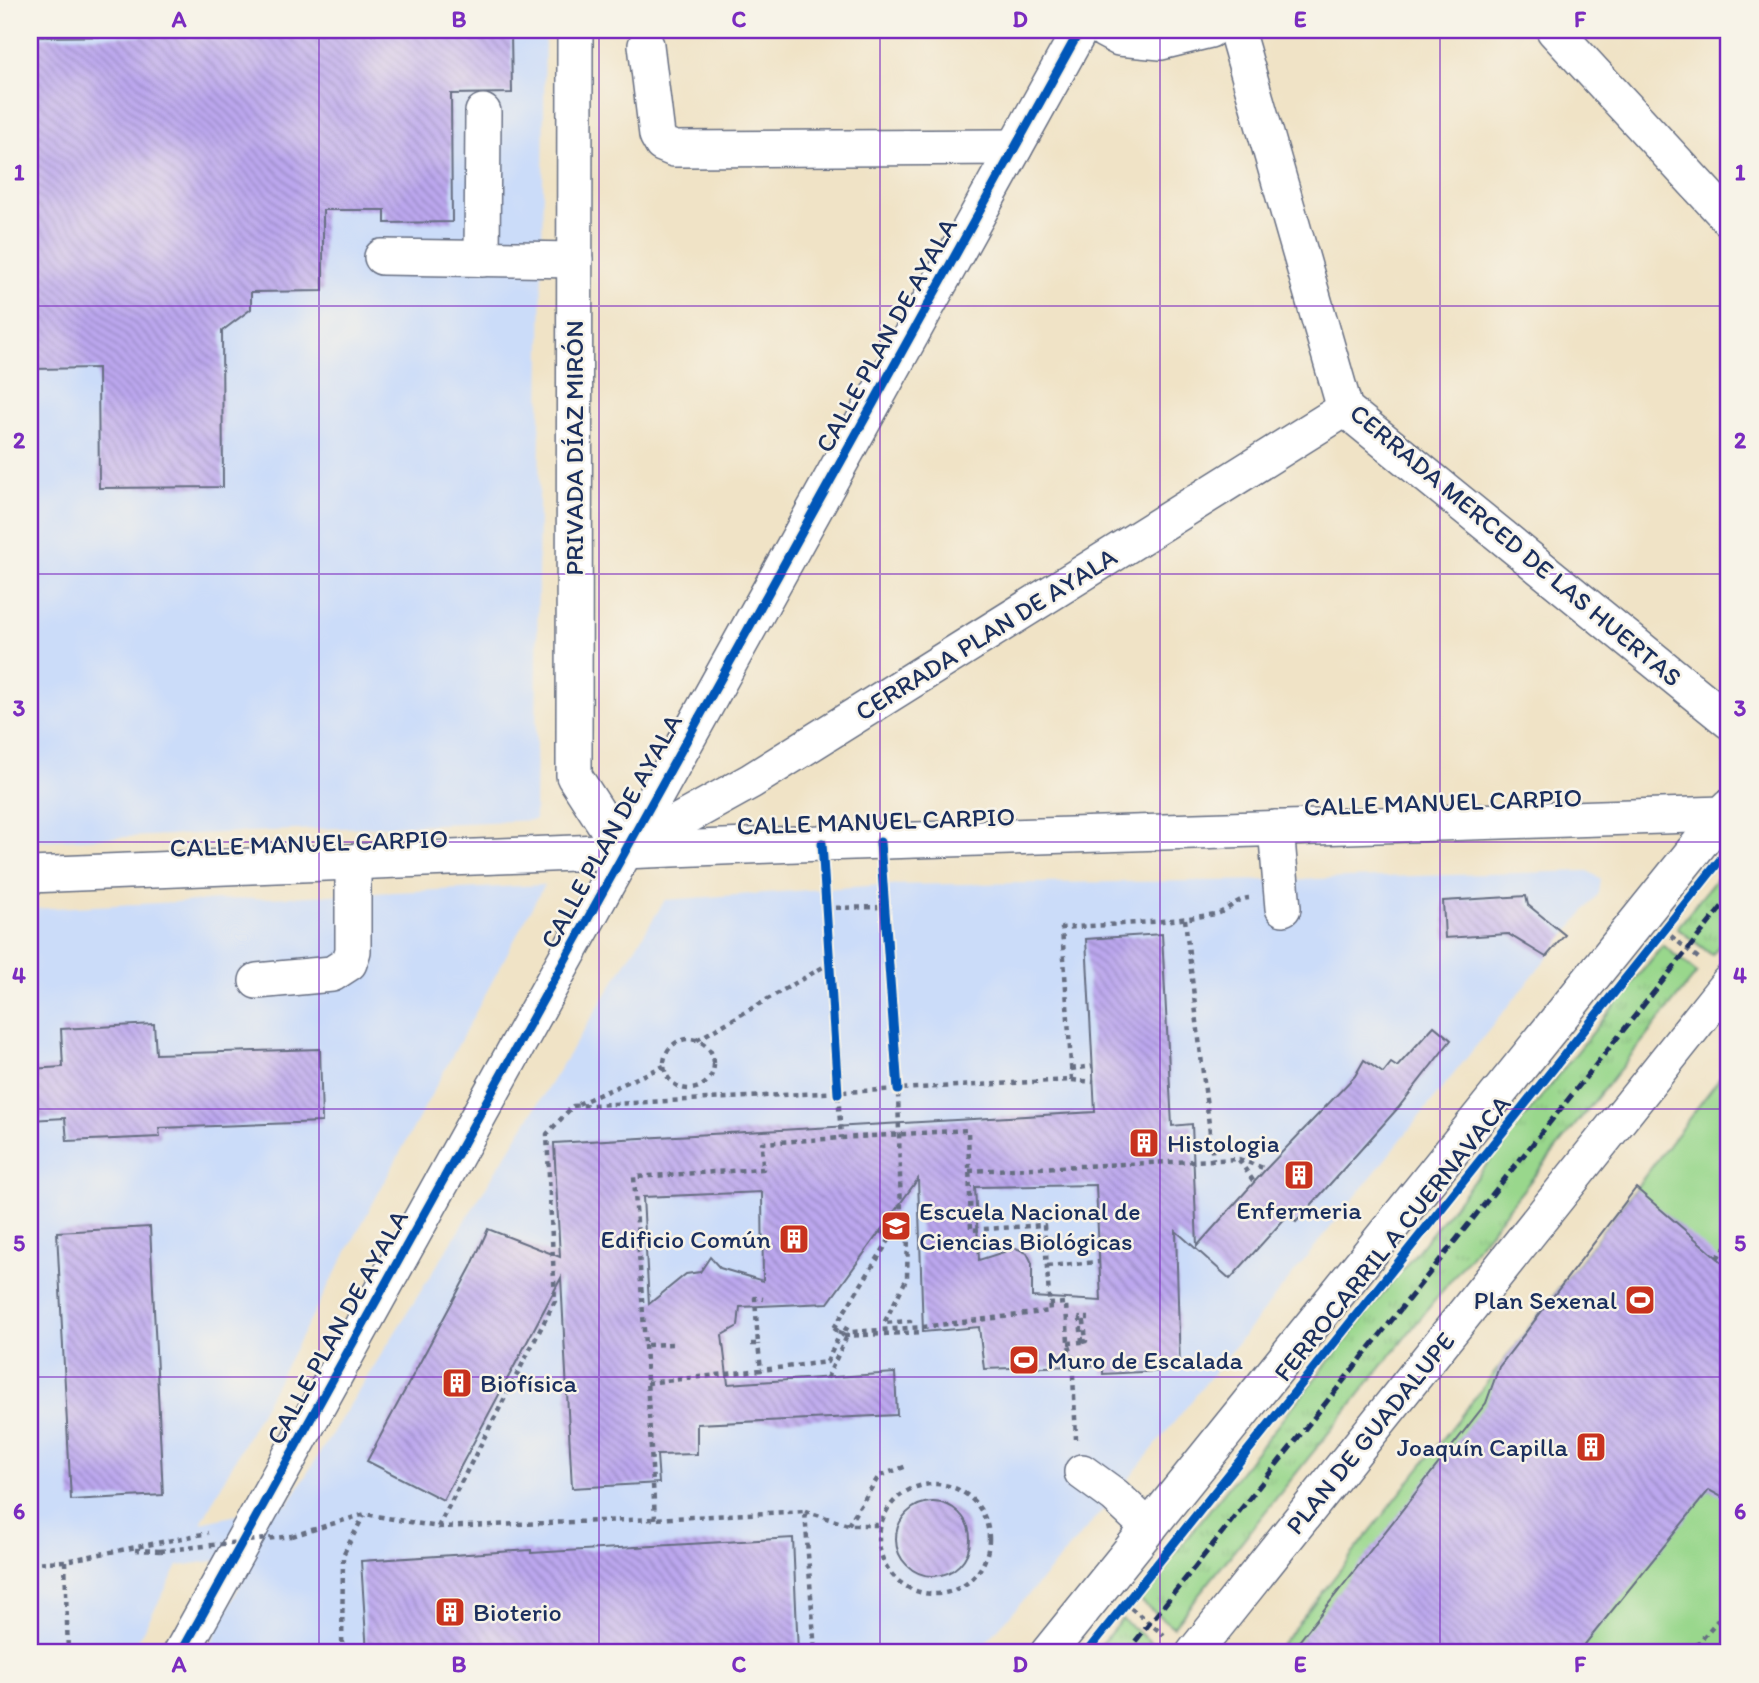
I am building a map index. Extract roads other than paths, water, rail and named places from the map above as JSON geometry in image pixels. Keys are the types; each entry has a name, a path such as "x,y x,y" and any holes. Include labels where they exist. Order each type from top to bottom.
{"street":[{"name":"PRIVADA DÍAZ MIRÓN","path":"575,30 574,776 623,852"},
{"name":"CALLE PLAN DE AYALA","path":"181,1653 1080,30"},
{"path":"1104,30 1119,38 1161,42 1210,30"},
{"name":"CERRADA MERCED DE LAS HUERTAS","path":"1236,30 1345,409 1729,721"},
{"path":"1554,30 1729,219"},
{"path":"646,45 657,135 662,145 674,149 1015,147"},
{"path":"482,259 483,112"},
{"path":"382,257 575,260"},
{"name":"CERRADA PLAN DE AYALA","path":"623,852 751,781 1345,409"},
{"path":"1048,1653 1726,811"},
{"name":"CALLE MANUEL CARPIO","path":"30,875 822,843 1726,811"},
{"path":"1276,828 1283,902"},
{"path":"257,981 332,974 349,963 353,951 353,862"},
{"name":"PLAN DE GUADALUPE","path":"1182,1647 1719,974"},
{"path":"1079,1459 1149,1528"}],"railway":[{"path":"1126,1653 1729,898"}],"place":[{"name":"Histologia","path":"1144,1143"},
{"name":"Enfermeria","path":"1299,1175"},
{"name":"Escuela Nacional de Ciencias Biológicas","path":"896,1226"},
{"name":"Edificio Común","path":"794,1239"},
{"name":"Plan Sexenal","path":"1640,1300"},
{"name":"Muro de Escalada","path":"1024,1360"},
{"name":"Biofísica","path":"457,1383"},
{"name":"Joaquín Capilla","path":"1591,1447"},
{"name":"Bioterio","path":"450,1612"}]}
